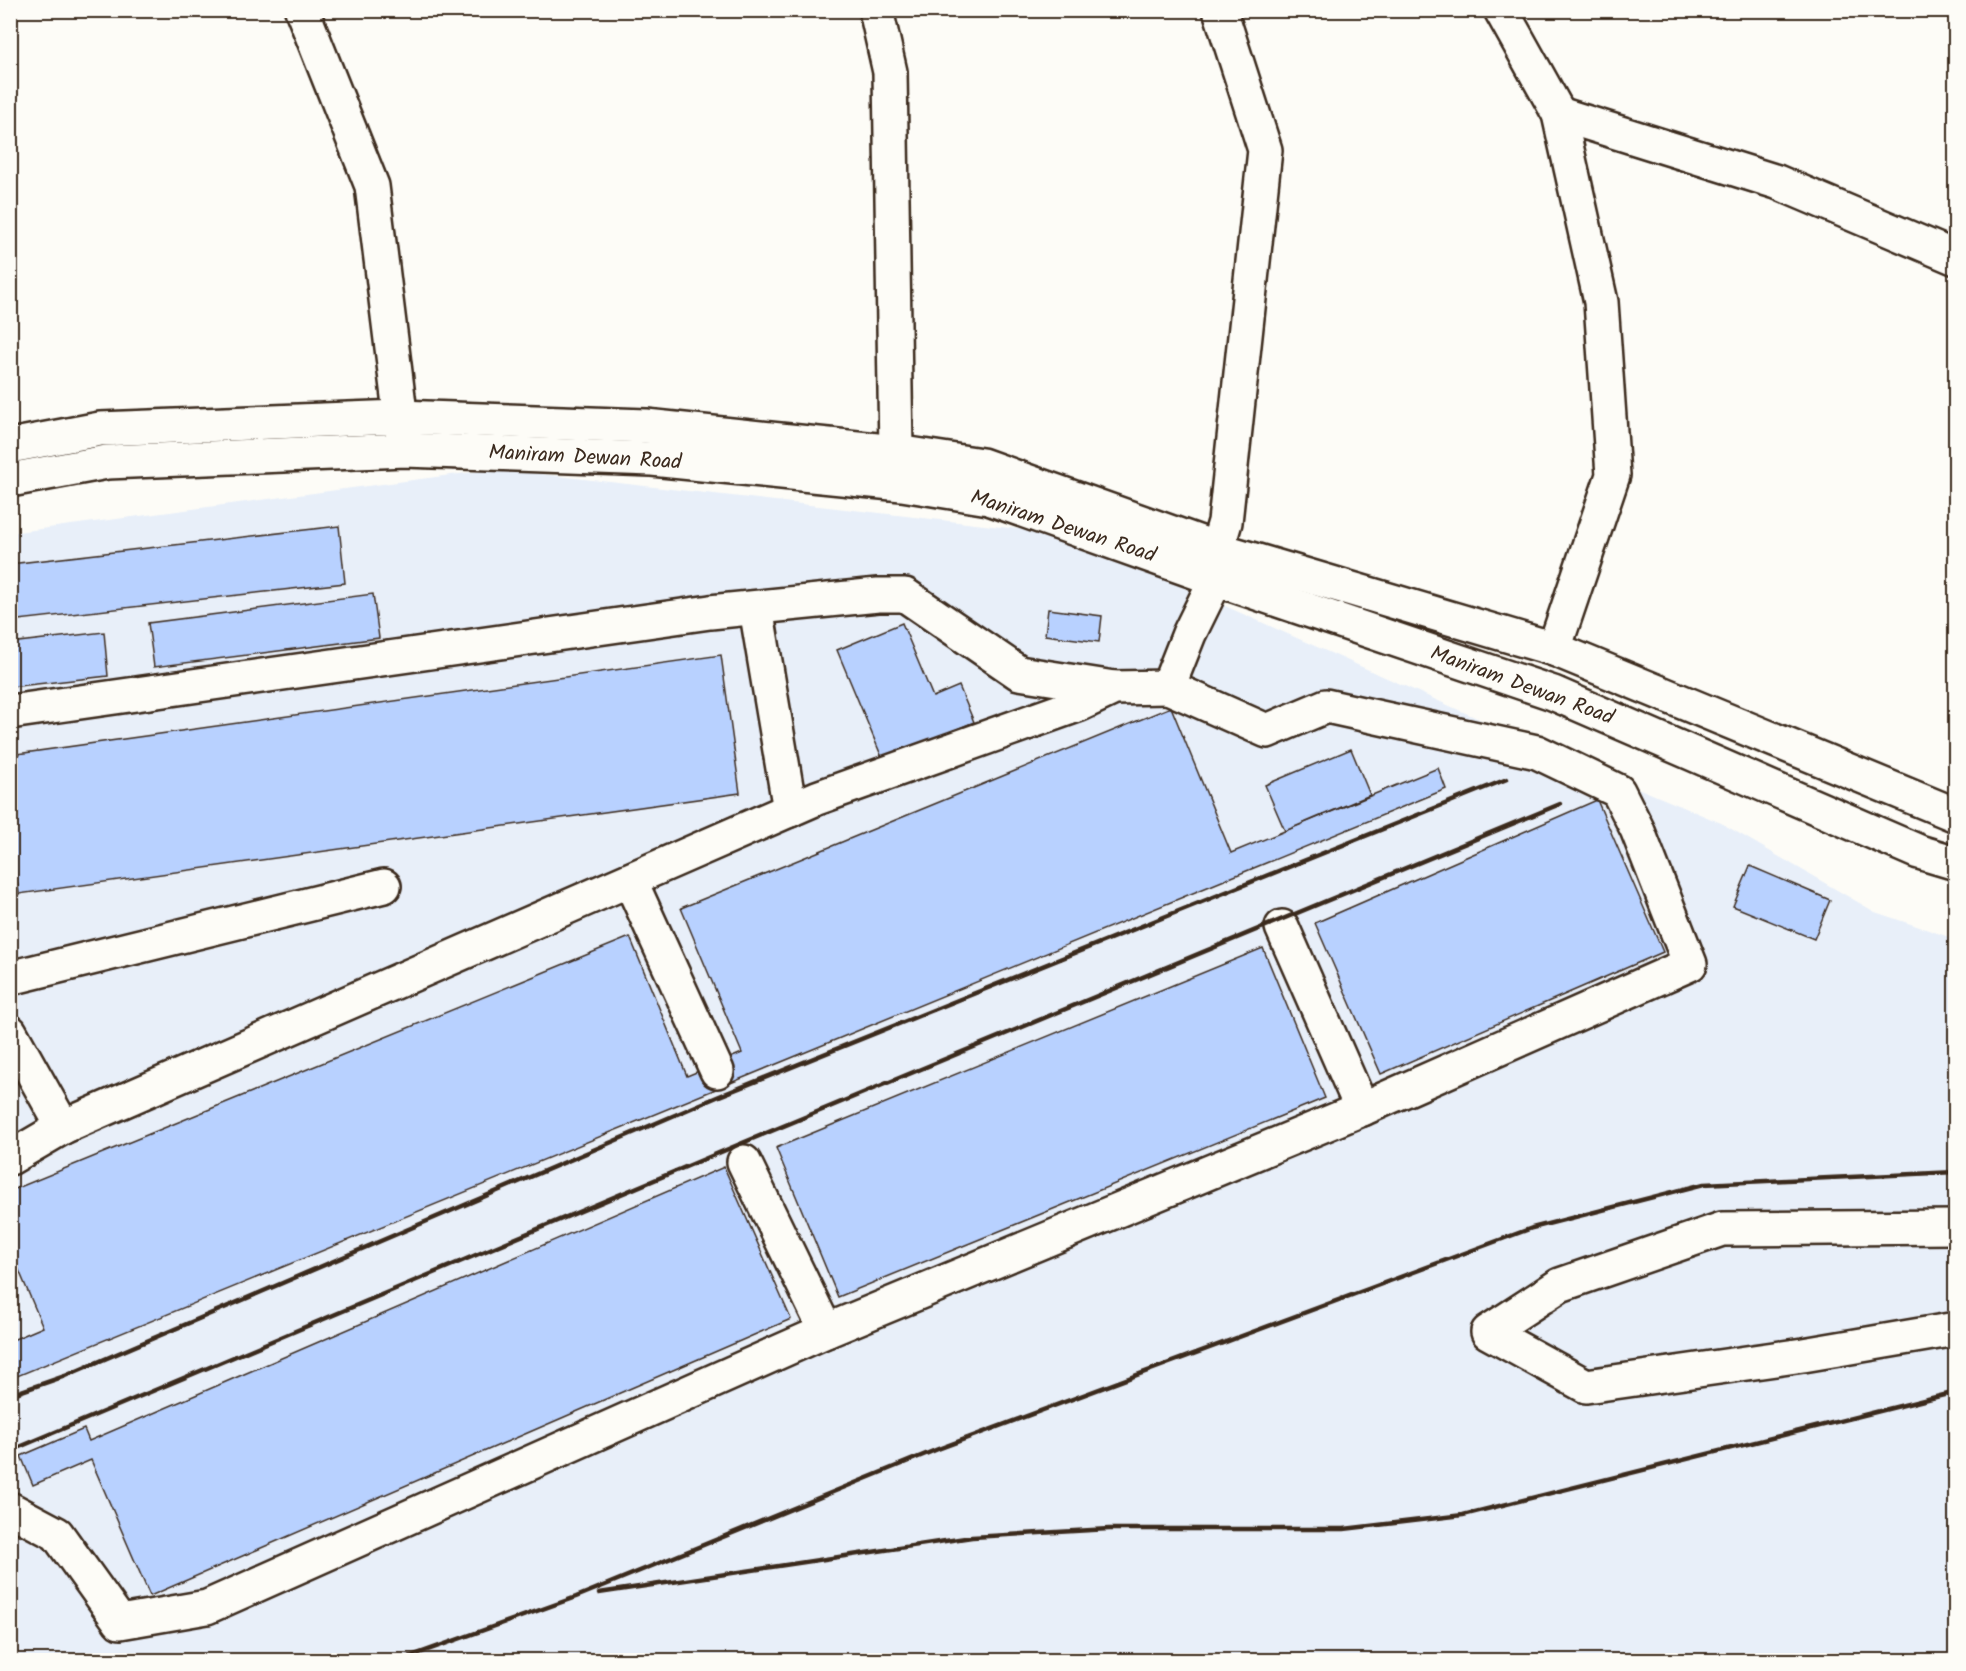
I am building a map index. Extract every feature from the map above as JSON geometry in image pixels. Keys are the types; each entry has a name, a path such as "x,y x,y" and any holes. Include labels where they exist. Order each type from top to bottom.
{"main road":[{"path":"302,10 372,186 399,417 405,450"},
{"path":"876,10 890,72 896,452"},
{"path":"1167,687 1216,564 1225,522 1265,150 1220,10"},
{"path":"1506,11 1558,114 1601,302 1614,475 1554,649"},
{"path":"1558,114 1777,182 1956,258"},
{"name":"Maniram Dewan Road","path":"10,446 100,429 399,417 646,426 896,452 982,465 1216,564 1553,693 1919,852 1956,863"},
{"name":"Maniram Dewan Road","path":"10,480 107,462 405,450 652,459 902,484 989,498 1216,564 1554,649 1956,815"},
{"path":"10,712 756,608 878,595 905,595 1019,673 1114,688 1167,687 1267,731 1326,706 1537,752 1618,791 1637,829 1690,964 1362,1109 826,1331 207,1607 120,1622 57,1534 10,1509"},
{"path":"756,608 790,810"},
{"path":"10,1158 63,1127 790,810 1080,704 1114,688"},
{"path":"630,880 717,1071"},
{"path":"10,978 384,886"},
{"path":"1282,927 1362,1109"},
{"path":"10,1032 63,1127"},
{"path":"744,1162 826,1331"},
{"path":"1956,1227 1722,1229 1560,1285 1488,1332 1586,1386 1803,1355 1956,1329"}],"shaded area":[{"path":"497,469 1063,534 1571,760 1721,823 1875,912 1955,939 1955,1660 11,1660 10,533"}],"building":[{"path":"339,526 345,583 10,621 10,564"},
{"path":"373,594 379,638 154,667 148,623"},
{"path":"1048,609 1102,616 1099,642 1045,635"},
{"path":"902,623 933,697 959,686 974,722 883,760 837,650"},
{"path":"104,632 108,676 10,687 10,643"},
{"path":"721,655 740,793 19,894 10,832 10,755"},
{"path":"1171,707 1231,853 1438,768 1446,789 10,1379 10,1341 43,1327 10,1249 10,1191 630,937 687,1076 742,1053 681,908"},
{"path":"1351,749 1370,795 1285,831 1265,785"},
{"path":"1597,800 1663,952 1381,1074 1315,923"},
{"path":"1750,866 1830,900 1814,939 1733,906"},
{"path":"1263,948 1325,1098 838,1297 776,1148"},
{"path":"724,1167 791,1319 150,1596 91,1460 33,1485 21,1456 84,1429 89,1441"}],"railway":[{"path":"10,1395 65,1376 717,1097 1507,779"},
{"path":"10,1451 740,1144 1560,804"},
{"path":"400,1660 576,1597 938,1449 1532,1228 1704,1184 1956,1172"},
{"path":"599,1593 972,1537 1109,1529 1344,1529 1463,1515 1956,1392"}]}
